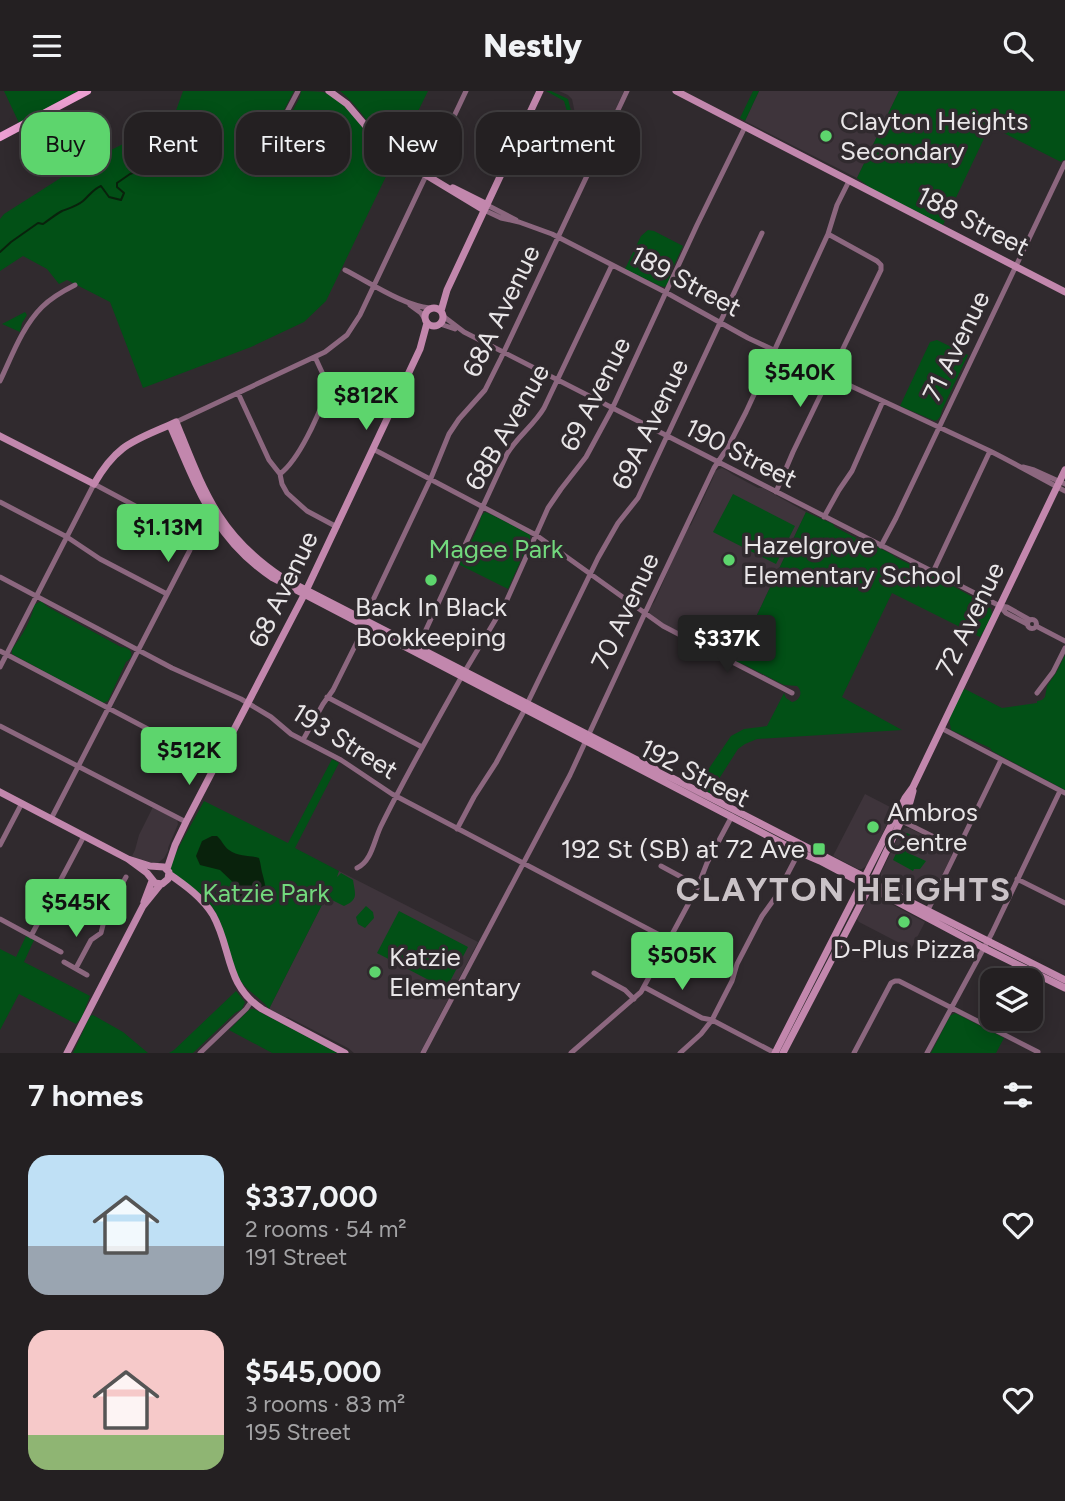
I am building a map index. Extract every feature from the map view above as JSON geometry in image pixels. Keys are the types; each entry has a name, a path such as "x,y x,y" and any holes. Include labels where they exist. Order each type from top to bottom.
{"main road":[{"path":"0,137 88,91"},
{"name":"189 Street","path":"329,91 347,104 364,124"},
{"path":"431,323 540,91"},
{"name":"188 Street","path":"676,91 1065,292"},
{"name":"189 Street","path":"426,175 457,189 486,208"},
{"path":"431,323 426,312 437,311"},
{"name":"68 Avenue","path":"163,869 306,593 431,323"},
{"path":"0,436 94,484 109,460 120,450 173,424"},
{"name":"192 Street","path":"173,424 216,512 229,530 248,552 306,593 1065,988"},
{"name":"72 Avenue","path":"781,1053 867,883 905,798 913,787 1065,470"},
{"name":"192 Street","path":"463,674 518,699 526,706"},
{"name":"192 Street","path":"587,738 799,852 928,910 1065,980"},
{"name":"72 Avenue","path":"775,1053 902,821 913,787"},
{"path":"0,792 128,859 157,881 194,893"},
{"path":"128,859 163,869 204,902 218,927 234,976 251,1002 345,1053"},
{"path":"157,881 151,871 163,869"},
{"path":"67,1053 163,869"},
{"path":"781,1053 806,993"}],"street":[{"path":"287,112 298,91"},
{"path":"456,112 466,91"},
{"name":"68A Avenue","path":"303,740 337,682 449,434 485,390 504,353 627,91"},
{"name":"69 Avenue","path":"357,868 363,865 372,849 379,829 422,747 506,602 548,508 586,457 612,409 745,127"},
{"name":"71 Avenue","path":"881,546 1065,163"},
{"path":"173,424 315,357 333,347 350,332 426,175"},
{"name":"70 Avenue","path":"424,1053 570,775 645,613 775,351 849,181"},
{"name":"189 Street","path":"486,208 558,237 748,338 1034,470 1060,484 1065,491"},
{"name":"69A Avenue","path":"457,828 526,706 590,573 618,523 638,498 762,233"},
{"path":"776,492 881,270 881,265 872,258 828,234"},
{"name":"68B Avenue","path":"414,648 512,447 537,419 612,265"},
{"name":"190 Street","path":"345,270 404,301 431,323 464,332"},
{"path":"0,381 34,315 56,295 75,285"},
{"name":"190 Street","path":"404,301 437,311 464,332 881,546 1000,606 1007,607 1028,622 1031,628 1036,626 1065,641"},
{"path":"280,474 299,452 327,391 327,383 315,357"},
{"path":"239,393 287,493 307,512 337,527"},
{"path":"824,517 852,471 883,401"},
{"path":"373,449 536,535 673,632 792,693"},
{"path":"933,572 990,451"},
{"path":"0,667 3,653 94,484 183,530 192,539 190,550 51,819"},
{"path":"0,502 167,594"},
{"name":"193 Street","path":"0,577 137,650 267,714 291,734 341,760 396,797 668,940"},
{"path":"1038,693 1065,649"},
{"path":"3,653 216,765"},
{"path":"327,697 422,747"},
{"path":"0,726 186,822"},
{"path":"927,1053 1063,792 941,729"},
{"path":"928,910 1001,760"},
{"path":"0,845 22,803"},
{"path":"571,1053 642,992 732,816"},
{"path":"902,821 958,849"},
{"path":"31,936 84,836"},
{"path":"680,1053 712,1020 732,981 737,964 799,852"},
{"path":"661,866 698,885"},
{"path":"76,968 91,940 101,933 106,913 126,877"},
{"path":"1017,879 1065,904"},
{"path":"0,919 61,952"},
{"path":"64,962 87,975"},
{"path":"594,973 625,990 634,999"},
{"path":"854,1053 893,981 899,981 1038,1052"},
{"path":"644,987 775,1053"},
{"path":"200,1053 251,1002"}],"shaded area":[{"path":"559,91 624,91 614,112 575,112 572,99"},
{"name":"Clayton Heights Secondary","path":"759,91 899,91 857,178 745,121"},
{"name":"Hazelgrove Elementary School","path":"722,468 806,512 735,661 667,626 650,614 649,609 715,471"},
{"path":"865,794 894,809 868,865 858,869 833,856"},
{"path":"153,807 177,820 178,824 164,858 158,863 146,863 132,856"},
{"path":"905,828 952,851 927,902 886,884 881,878 900,833"},
{"path":"217,836 233,852 259,858 265,887 260,899 250,903 240,900 239,888 220,870 200,865 196,856 202,841"},
{"name":"Katzie Elementary","path":"339,871 478,942 420,1053 354,1053 269,1009"},
{"path":"871,897 878,897 925,922 911,949 859,922 857,919"}],"green space":[{"path":"4,91 78,91 39,112 21,112 19,123"},
{"path":"183,91 294,91 283,112 236,112 236,175 350,175 350,112 292,112 301,91 323,92 344,105 352,114 364,129 364,175 387,175 326,301 304,322 251,347 143,388 110,302 67,280 59,284 47,269 23,256 0,271 0,219 65,175 110,175 110,150 124,144 124,175 222,175 222,112 176,112"},
{"path":"340,91 428,91 418,112 364,112 364,117"},
{"path":"546,91 568,99 571,112 567,112 564,101"},
{"path":"753,91 759,91 745,121 740,118"},
{"path":"899,91 1065,91 1065,160 1061,162 990,126 943,225 872,189 857,178"},
{"path":"648,230 683,246 665,287 625,269 641,236"},
{"path":"25,312 27,315 20,332 2,324"},
{"path":"937,340 968,355 940,417 935,421 900,406 930,342"},
{"path":"733,494 795,526 776,564 713,532"},
{"name":"Magee Park","path":"485,512 530,535 508,589 460,565"},
{"path":"806,512 987,605 992,616 980,637 892,593 842,697 902,730 757,739 738,749 710,793 697,786 731,736 744,729 767,726 784,693 792,702 800,695 797,686 784,685 735,661"},
{"path":"41,601 130,650 131,657 126,662 108,701 103,703 12,654 12,649 29,622 34,605"},
{"path":"1065,655 1065,790 990,748 951,730 949,719 963,688 1002,708 1037,703 1045,697 1047,686"},
{"name":"Katzie Park","path":"332,759 339,763 295,848 339,871 337,877 341,873 353,880 355,896 344,906 326,897 269,1009 239,978 213,908 206,899 175,876 172,863 204,801 288,843"},
{"path":"907,833 915,837 906,852 926,861 920,869 913,871 893,860"},
{"path":"366,906 373,912 374,918 365,928 358,924 356,917"},
{"path":"399,911 468,947 446,989 377,953"},
{"path":"26,936 34,940 24,962 90,996 82,1017 76,1024 19,994 0,1030 0,949 16,957"},
{"path":"236,991 245,1002 242,1009 193,1053 169,1053 174,1050"},
{"path":"250,1009 338,1053 272,1053 229,1030"},
{"path":"955,1013 980,1026 980,1031 990,1031 1004,1038 996,1053 931,1053 950,1016"},
{"path":"93,1015 123,1032 148,1053 73,1053 90,1016"}],"waterway":[{"path":"0,252 38,223 43,224 78,204 101,186 109,197 121,200 124,193 117,187 117,183 129,175"}],"place":[{"name":"Clayton Heights Secondary","path":"826,136"},
{"name":"Hazelgrove Elementary School","path":"729,560"},
{"name":"Back In Black Bookkeeping","path":"431,580"},
{"name":"Ambros Centre","path":"873,827"},
{"name":"192 St (SB) at 72 Ave","path":"819,849"},
{"name":"D-Plus Pizza","path":"904,922"},
{"name":"Katzie Elementary","path":"375,972"}],"district":[{"name":"CLAYTON HEIGHTS","path":"844,889"}]}
